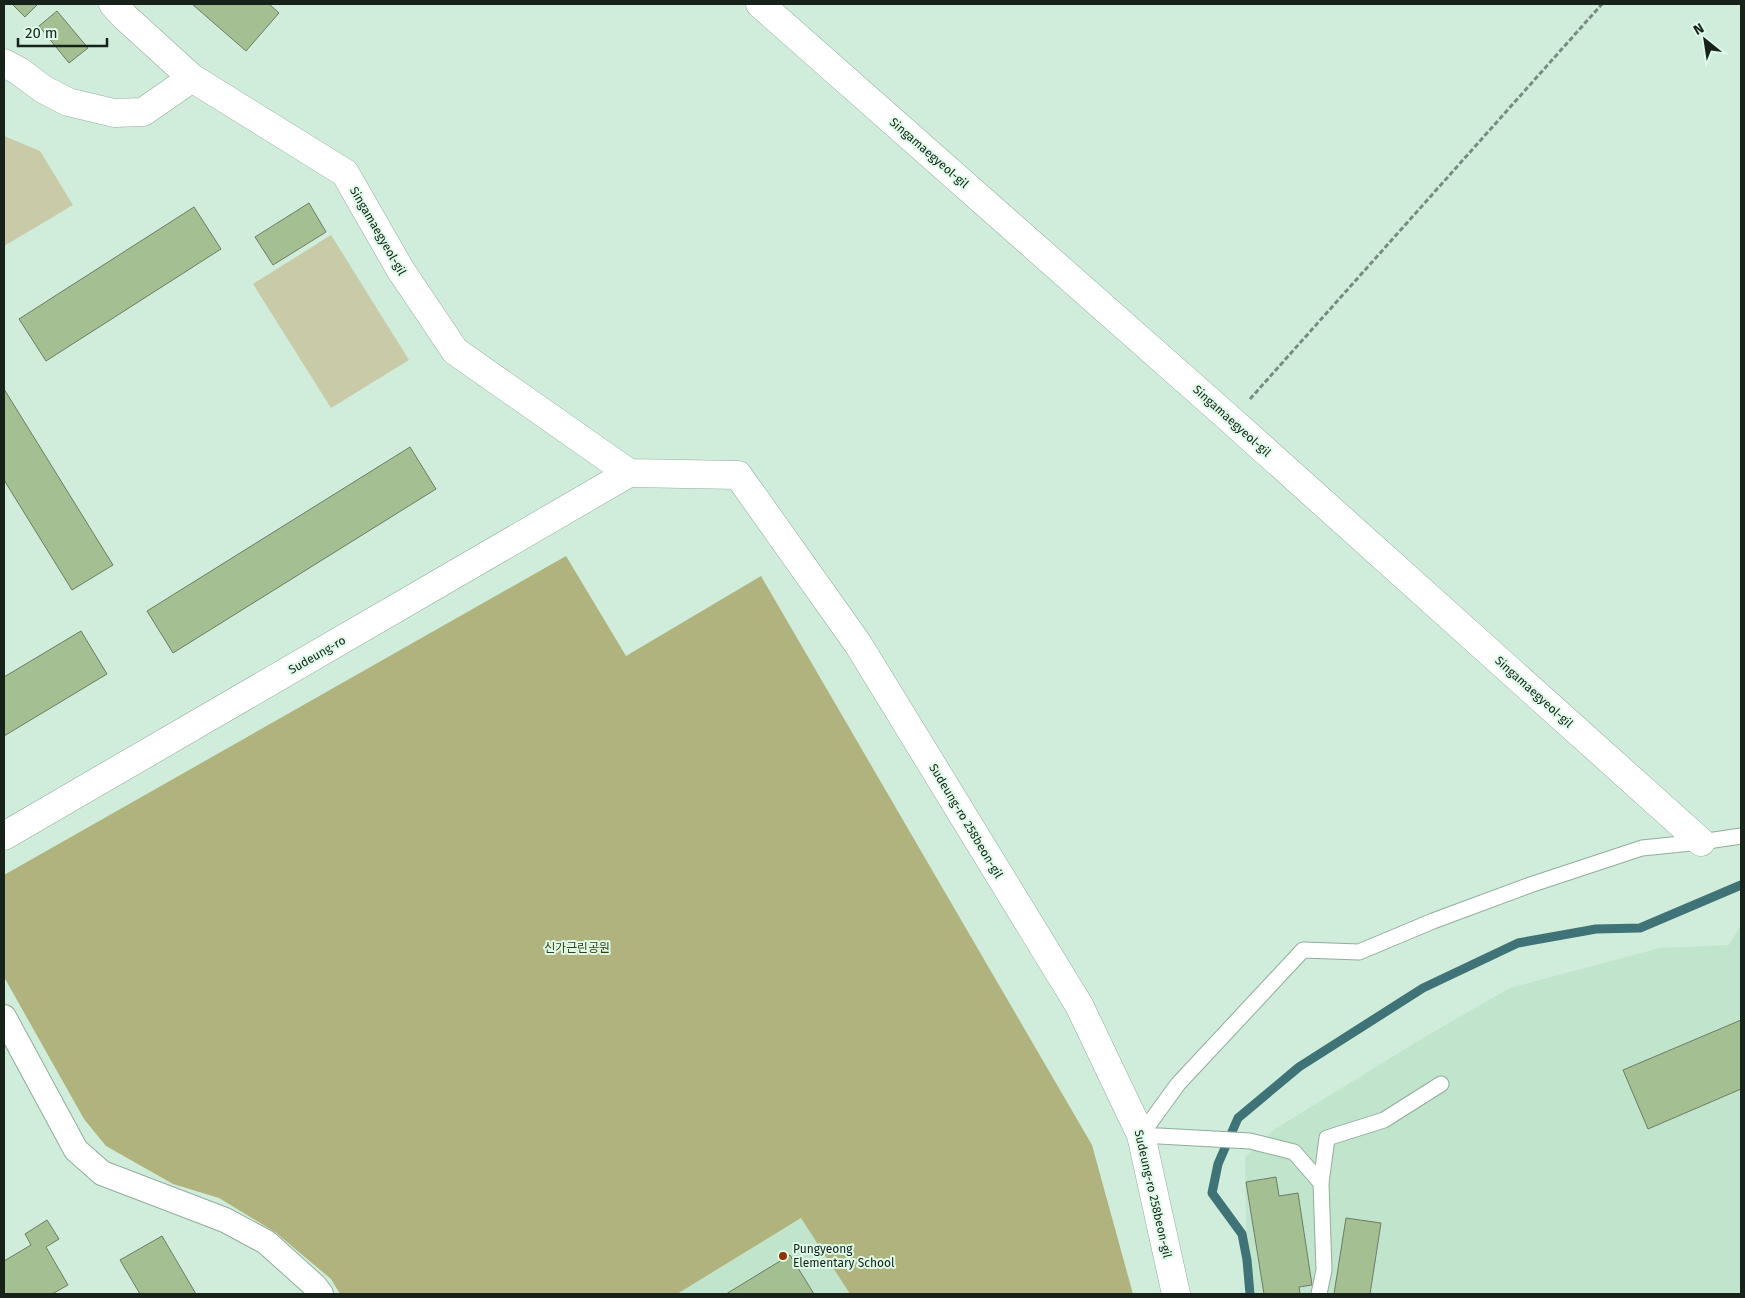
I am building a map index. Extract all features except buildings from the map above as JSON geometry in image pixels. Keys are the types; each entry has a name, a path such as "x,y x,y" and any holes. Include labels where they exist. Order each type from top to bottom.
{"street":[{"name":"Singamaegyeol-gil","path":"113,4 125,18 192,78 345,173 400,269 455,351 629,473"},
{"name":"Singamaegyeol-gil","path":"760,4 1231,420 1701,842"},
{"path":"4,63 19,71 43,89 68,102 114,113 143,112 192,78"},
{"name":"Sudeung-ro","path":"4,836 629,473"},
{"name":"Sudeung-ro 258beon-gil","path":"629,473 738,475 858,644 1079,1006 1141,1135 1176,1294"},
{"path":"4,1017 76,1150 102,1173 225,1220 266,1242 315,1286 321,1294"}],"lane":[{"path":"1141,1135 1178,1084 1304,950 1359,952 1530,885 1642,848 1741,836"},
{"path":"1318,1294 1324,1270 1321,1183 1327,1138 1384,1120 1441,1084"},
{"path":"1141,1135 1250,1141 1294,1152 1321,1183"}],"path":[{"path":"1231,420 1602,4"}],"shaded area":[{"path":"4,136 40,151 73,205 4,246"},
{"path":"331,235 409,360 331,408 253,284"},
{"path":"1741,925 1741,1294 1254,1294 1246,1232 1245,1157 1275,1129 1423,1038 1510,988 1660,948 1729,945"},
{"name":"Pungyeong Elementary School","path":"802,1218 850,1294 677,1294"}],"green space":[{"name":"신가근린공원","path":"566,556 626,656 761,576 1092,1145 1133,1294 850,1294 801,1218 677,1294 340,1294 331,1279 275,1232 219,1198 173,1184 106,1146 84,1119 4,977 4,875"}],"waterway":[{"path":"1250,1294 1247,1260 1242,1234 1212,1193 1218,1164 1238,1118 1299,1067 1423,988 1518,943 1596,929 1640,928 1741,885"}],"place":[{"name":"Pungyeong Elementary School","path":"783,1256"}]}
